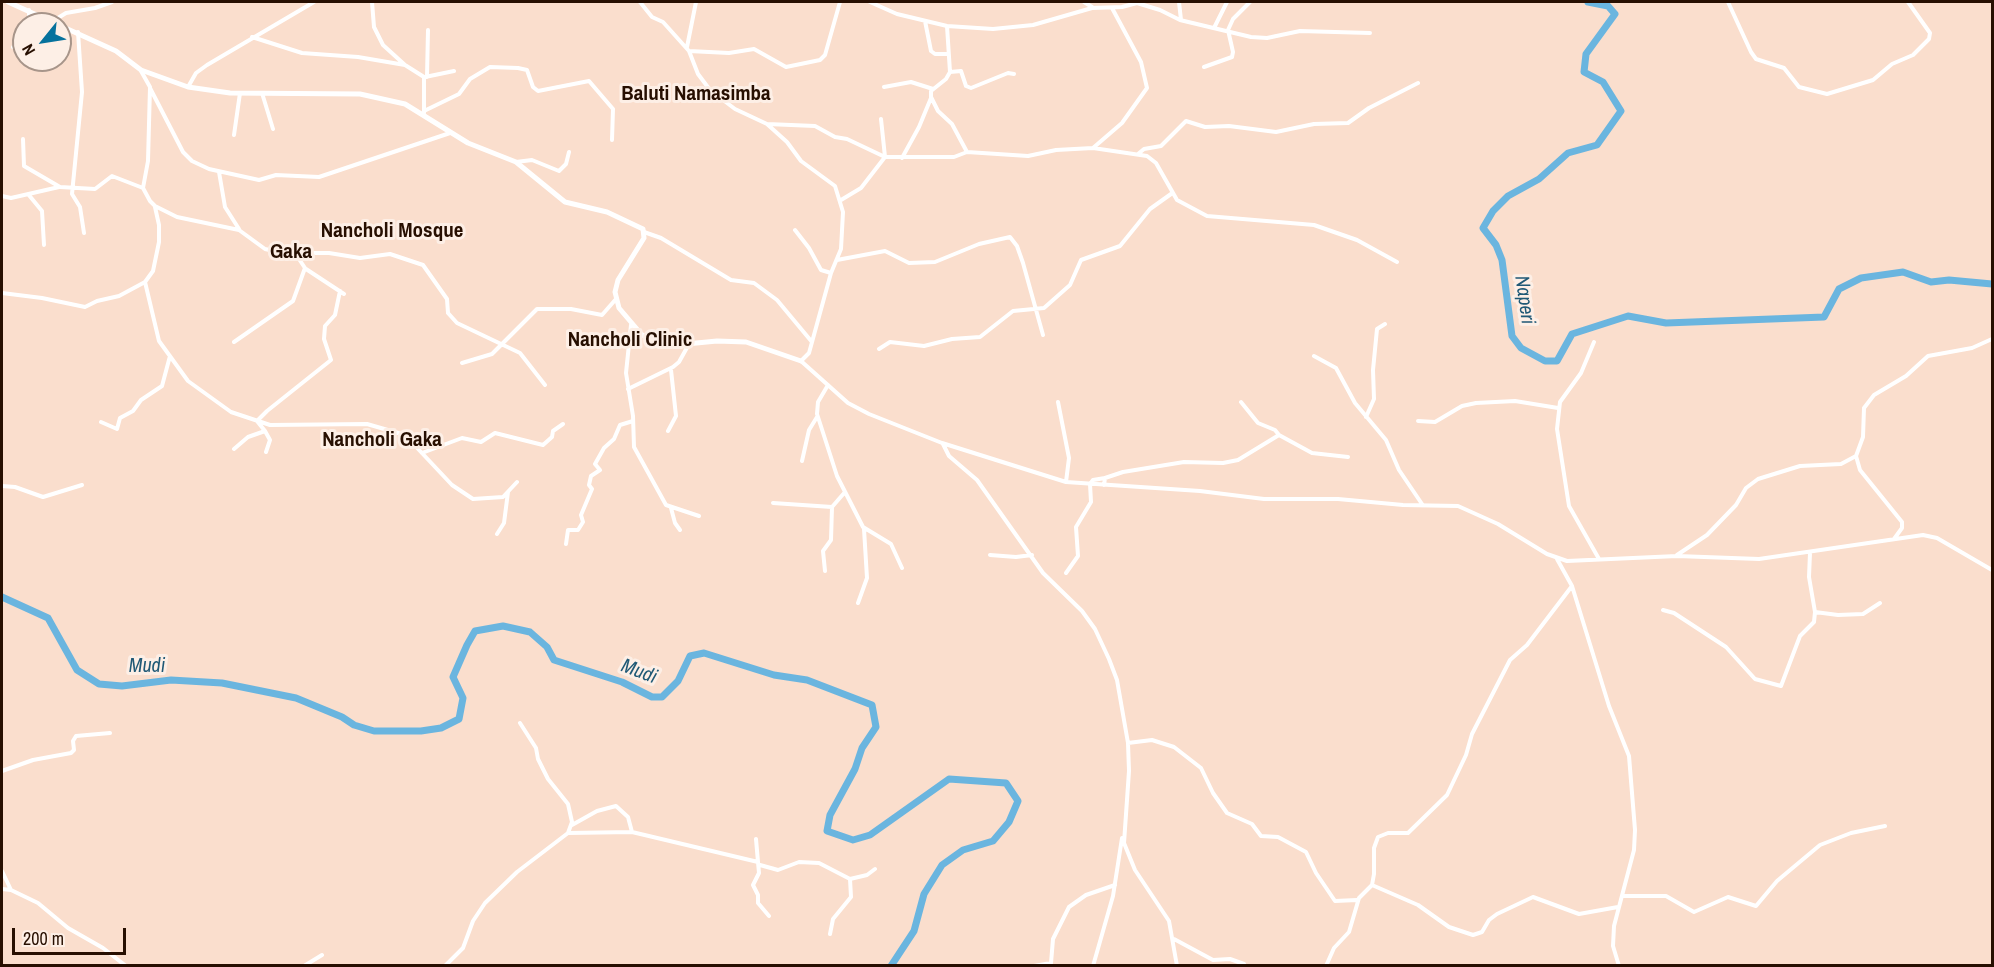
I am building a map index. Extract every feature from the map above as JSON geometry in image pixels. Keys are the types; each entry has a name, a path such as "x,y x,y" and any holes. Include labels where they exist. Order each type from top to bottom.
{"street":[{"path":"8,2 33,12"},
{"path":"72,12 112,2"},
{"path":"188,87 196,73 207,65 314,2"},
{"path":"372,2 377,35 387,50 405,65 425,77 454,70"},
{"path":"640,2 652,18 663,22 688,50 698,74 710,90 735,109 767,124 788,142 801,161 829,180 841,200 843,238 831,273 813,343 809,353 801,361"},
{"path":"688,50 696,2"},
{"path":"688,50 729,53 754,49 786,67 820,60 825,55 840,2"},
{"path":"870,2 897,14 947,26 993,29 1033,25 1092,8 1112,8 1137,3 1160,9 1181,20 1261,38 1300,31 1370,33"},
{"path":"1084,2 1092,8"},
{"path":"1179,2 1181,20"},
{"path":"1214,28 1227,2"},
{"path":"1204,67 1232,57 1228,30 1233,19 1250,2"},
{"path":"1728,2 1750,52 1756,59 1784,68 1799,87 1827,94 1873,80 1892,64 1912,55 1929,39 1930,33 1908,2"},
{"path":"1093,148 1122,123 1147,88 1141,62 1112,8"},
{"path":"925,21 931,51 935,54 948,54"},
{"path":"902,158 919,127 933,89 946,79 950,72 947,26"},
{"path":"72,29 116,51 141,70 188,87 240,93 360,94 405,104 424,112 450,133 477,147 516,162 565,202 607,212 641,227 644,238 618,280 616,299 630,325 649,338 676,345 717,341 746,342 801,361 855,408 942,443 1066,482 1200,490 1264,499 1338,499 1403,505 1446,504 1469,510 1557,558 1582,562 1677,556 1759,559 1932,536 1992,570"},
{"path":"424,112 428,30"},
{"path":"78,32 82,92 72,194 80,207 84,233"},
{"path":"252,37 302,52 357,57 405,65"},
{"path":"424,112 459,94 470,79 490,67 518,68 527,70 533,87 538,91 589,81 614,112 612,140"},
{"path":"141,70 187,157 199,166 218,172 259,180 276,175 319,177 450,133"},
{"path":"950,72 961,71 965,84 971,88 1008,73 1014,74"},
{"path":"884,87 911,82 933,89"},
{"path":"1137,154 1144,149 1161,146 1186,121 1205,127 1229,126 1276,132 1314,124 1348,123 1369,108 1418,83"},
{"path":"143,188 148,161 150,87"},
{"path":"234,135 240,93"},
{"path":"262,93 273,129"},
{"path":"931,97 938,111 952,124 967,152"},
{"path":"841,200 861,188 885,158 881,119"},
{"path":"767,124 815,126 885,158 954,157 967,152 1028,156 1056,150 1093,148 1137,154 1156,163 1177,200 1208,216 1314,225 1357,240 1397,262"},
{"path":"23,139 24,166 60,187"},
{"path":"516,162 527,159 559,171 566,164 569,152"},
{"path":"218,172 225,207 239,230 265,249 291,254 329,253 360,258 390,254 420,264 448,300 449,315 460,325 476,330 500,345 513,348 523,355 545,385"},
{"path":"2,196 11,198 60,187 99,188 110,176 143,188 155,206 159,225 159,242 153,272 145,282 119,296 97,301 85,307 46,298 2,293"},
{"path":"28,194 42,211 44,245"},
{"path":"879,349 890,342 924,346 952,339 980,337 1013,311 1044,308 1070,285 1081,260 1120,246 1150,209 1172,194"},
{"path":"155,206 183,219 239,230"},
{"path":"795,230 822,270 831,273"},
{"path":"644,232 661,238 715,273 735,281 754,283 777,300 813,343"},
{"path":"837,260 885,251 909,263 935,262 978,244 1010,237 1017,246 1023,263 1043,335"},
{"path":"257,422 331,360 324,339 325,326 335,315 342,292 305,268 300,259 291,254"},
{"path":"234,342 293,301 305,268"},
{"path":"145,282 156,332 170,356 195,387 231,412 257,422 279,425 372,425 405,435 452,485 472,499 501,498 517,482"},
{"path":"462,363 492,354 537,309 571,309 602,315 616,299"},
{"path":"1366,417 1374,399 1373,370 1377,329 1385,324"},
{"path":"630,325 626,373 634,447 658,495 671,508 699,516"},
{"path":"1893,540 1902,528 1902,522 1860,470 1856,456 1863,437 1864,408 1876,393 1906,376 1928,356 1972,348 1992,339"},
{"path":"1594,342 1581,373 1564,394 1558,408 1557,429 1569,506 1599,560"},
{"path":"628,389 671,369 679,362 688,344"},
{"path":"101,422 117,429 120,418 162,386 170,356"},
{"path":"1314,356 1336,368 1366,417 1386,440 1399,470 1422,504"},
{"path":"668,431 676,416 671,369"},
{"path":"828,385 818,402 817,417 845,492 864,529 867,578 858,603"},
{"path":"1418,421 1436,422 1462,406 1476,403 1515,401 1558,408"},
{"path":"1058,402 1069,458 1066,482"},
{"path":"1241,402 1258,423 1273,429 1279,435 1312,453 1348,457"},
{"path":"802,461 809,430 817,417"},
{"path":"257,422 270,440 266,452"},
{"path":"566,544 568,530 578,530 583,522 582,515 592,489 589,485 591,476 600,470 595,464 604,448 614,439 620,425 633,422"},
{"path":"422,453 462,438 480,442 495,432 543,445 552,437 552,431 562,424"},
{"path":"234,449 248,437 265,431"},
{"path":"1066,573 1078,556 1076,527 1091,502 1090,484 1093,480 1167,464 1223,463 1238,460 1279,435"},
{"path":"942,443 950,456 977,480 1043,573 1072,600 1095,629 1117,680 1128,743 1129,771 1115,885 1093,966"},
{"path":"1677,556 1707,535 1736,505 1746,488 1758,479 1800,466 1841,464 1856,456"},
{"path":"1104,485 1105,478"},
{"path":"2,486 15,487 43,497 82,485"},
{"path":"497,534 504,523 508,492"},
{"path":"825,571 823,551 831,540 832,507 845,492"},
{"path":"773,503 832,507"},
{"path":"671,508 675,523 680,530"},
{"path":"864,529 891,544 902,568"},
{"path":"1663,610 1674,613 1726,647 1755,679 1781,686 1800,636 1814,622 1815,612 1809,577 1810,553"},
{"path":"990,555 1016,557 1032,555"},
{"path":"1557,558 1572,586 1609,706 1629,756 1635,830 1634,850 1618,907 1613,946 1618,966"},
{"path":"1326,966 1334,948 1348,932 1357,900 1371,885 1374,848 1378,837 1388,833 1408,832 1448,795 1472,734 1510,660 1537,632 1572,586"},
{"path":"1815,612 1838,615 1863,614 1880,603"},
{"path":"520,723 536,748 538,759 548,779 568,804 572,825"},
{"path":"2,771 33,760 71,753 74,750 73,741 76,736 110,734"},
{"path":"1128,743 1152,740 1174,747 1201,768 1213,793 1227,813 1252,824 1261,836 1278,837 1306,852 1316,873 1335,901 1357,900"},
{"path":"445,966 463,948 472,921 485,903 517,872 568,833 572,825 597,811 616,806 626,813 632,832"},
{"path":"1622,896 1666,896 1694,912 1728,897 1756,906 1777,881 1820,845 1851,833 1885,826"},
{"path":"568,833 632,832 778,870 799,862 819,863 850,879 867,875 875,868"},
{"path":"1123,833 1126,852 1135,870 1169,921 1177,966"},
{"path":"756,839 759,864 753,885 757,892 758,903 769,916"},
{"path":"2,871 11,890"},
{"path":"830,934 833,919 850,897 850,879"},
{"path":"1034,966 1051,963 1053,939 1069,907 1086,895 1115,885"},
{"path":"1371,885 1418,905 1449,927 1473,934 1482,932 1489,920 1497,914 1533,897 1580,914 1618,907"},
{"path":"2,889 11,890 38,903 68,928 103,948 126,966"},
{"path":"1174,939 1213,960 1230,959 1244,964"},
{"path":"304,966 322,956"}],"waterway":[{"name":"Naperi","path":"1588,2 1608,6 1615,14 1586,54 1584,72 1603,82 1621,111 1597,145 1568,153 1539,179 1508,196 1493,211 1483,228 1496,245 1502,260 1512,336 1521,348 1545,361 1557,361 1572,334 1628,316 1666,323 1824,317 1839,289 1861,278 1903,272 1931,282 1949,280 1992,284"},
{"name":"Mudi","path":"2,597 48,618 77,670 99,684 122,686 171,680 222,683 296,698 342,717 354,725 374,731 421,731 441,728 459,719 463,698 453,677 467,645 475,631 503,626 530,632 547,647 554,660 622,682 652,697 662,697 678,681 690,656 704,653 774,675 807,680 872,705 876,727 862,748 855,769 830,815 827,831 853,840 870,835 949,779 1006,783 1018,801 1009,822 993,841 963,850 942,865 924,894 914,931 891,966"}],"district":[{"name":"Baluti Namasimba","path":"696,94"},
{"name":"Nancholi Mosque","path":"392,231"},
{"name":"Gaka","path":"291,252"},
{"name":"Nancholi Clinic","path":"630,340"},
{"name":"Nancholi Gaka","path":"382,440"}]}
